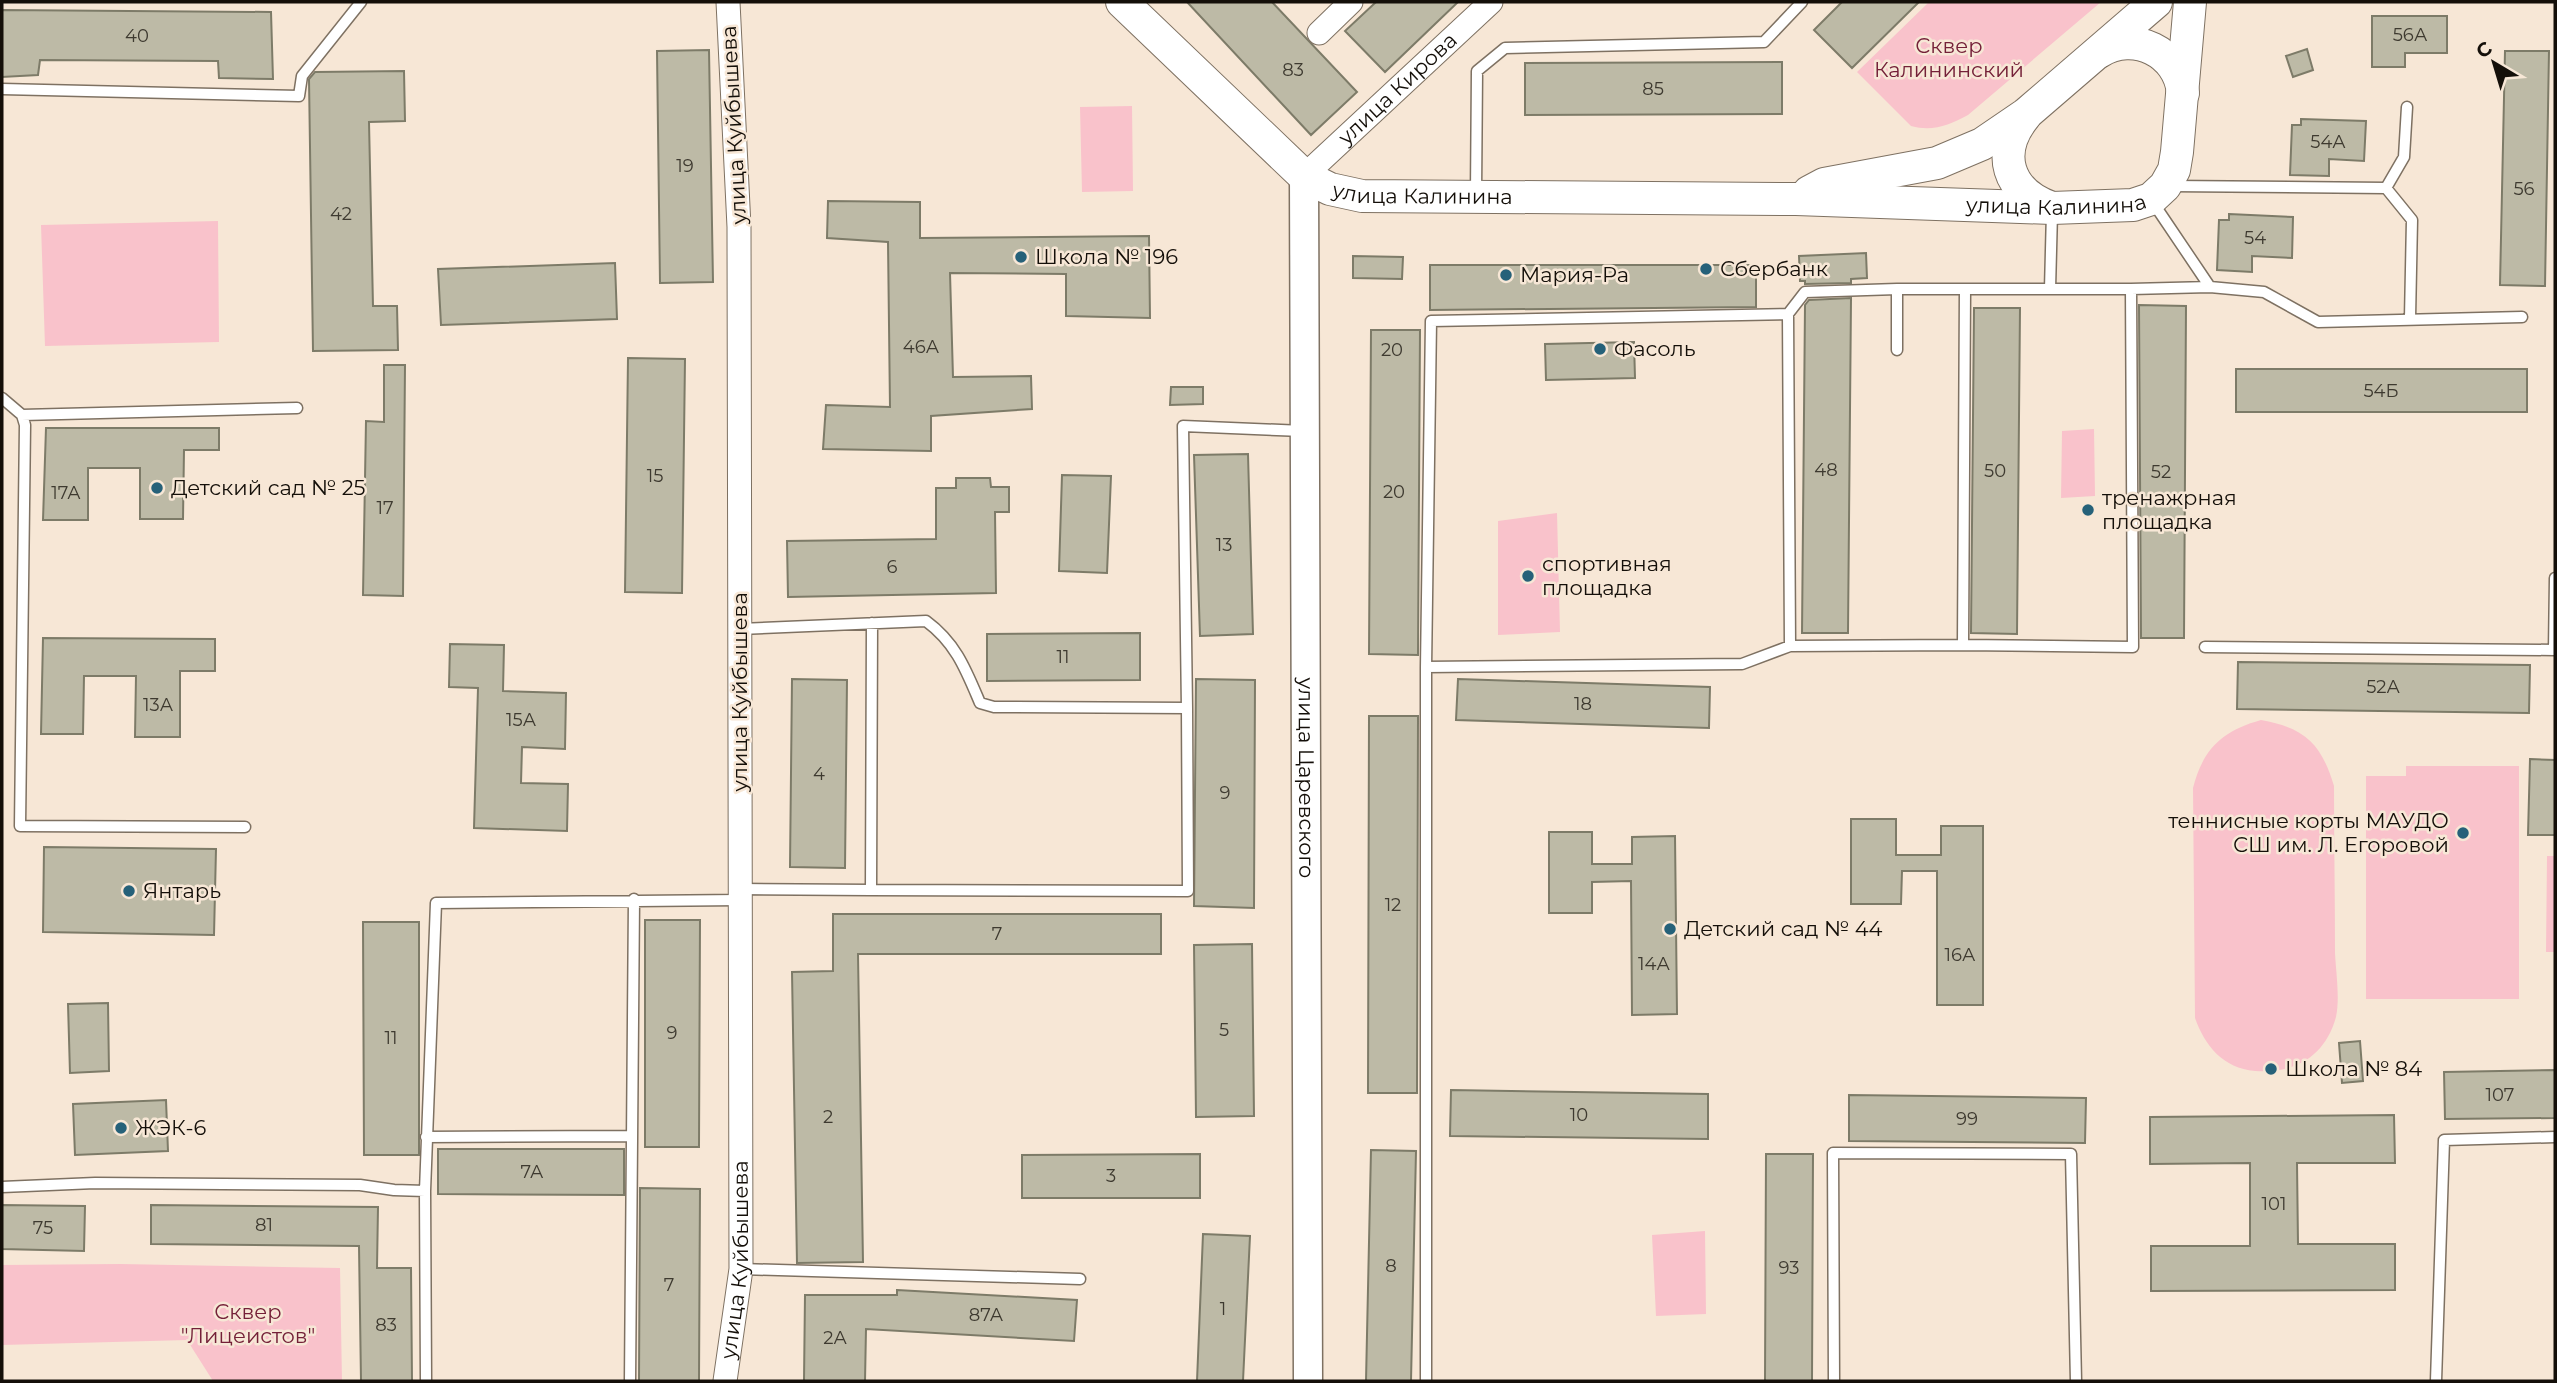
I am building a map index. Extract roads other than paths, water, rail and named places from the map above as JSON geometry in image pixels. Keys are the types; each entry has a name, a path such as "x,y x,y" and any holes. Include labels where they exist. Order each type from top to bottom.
{"main road":[{"name":"улица Калинина","path":"1122,2 1304,176 1330,189 1362,196 1796,199 2052,208 2133,205 2158,192 2174,170 2183,101 2190,2"},
{"name":"улица Калинина","path":"1796,199 1825,184 1898,172 1958,156 2026,114 2151,4"},
{"path":"2093,57 2107,47 2125,43 2144,44 2160,52 2178,74 2183,101"},
{"path":"2026,114 2015,128 2009,144 2011,169 2022,192 2036,202 2052,208"}],"street":[{"name":"улица Куйбышева","path":"726,1381 741,1269 739,227 728,2"},
{"path":"1319,33 1351,2"},
{"name":"улица Кирова","path":"1304,176 1492,2"},
{"name":"улица Царевского","path":"1304,176 1308,1381"}],"lane":[{"path":"2,89 299,96 302,76 361,2"},
{"path":"1476,196 1477,71 1505,48 1764,41 1802,2"},
{"path":"2386,188 2404,157 2407,107"},
{"path":"2210,287 2158,192 2386,188"},
{"path":"2386,188 2412,220 2410,318"},
{"path":"2050,289 2052,208"},
{"path":"1790,646 1788,314 1805,292 2210,287 2264,292 2318,322 2522,317"},
{"path":"1897,289 1897,350"},
{"path":"1963,645 1965,289"},
{"path":"1426,667 1742,663 1790,646 2133,647 2131,289"},
{"path":"1426,1381 1426,667 1431,321 1788,314"},
{"path":"2,398 22,415 25,425 20,826 245,827"},
{"path":"22,415 296,408"},
{"path":"426,1381 426,1138 436,903 871,890 1188,891 1183,426 1304,431"},
{"path":"2206,647 2555,650 2555,578"},
{"path":"740,629 926,621 945,635 960,655 980,703 994,707 1187,708"},
{"path":"871,890 872,623"},
{"path":"630,1381 634,899"},
{"path":"426,1138 632,1136"},
{"path":"2436,1381 2444,1140 2555,1137"},
{"path":"1834,1381 1833,1153 2071,1154 2076,1381"},
{"path":"2,1186 95,1183 360,1185 394,1191 425,1191"},
{"path":"741,1269 1080,1279"}],"place":[{"name":"Школа № 196","path":"1021,257"},
{"name":"Сбербанк","path":"1706,269"},
{"name":"Мария-Ра","path":"1506,275"},
{"name":"Фасоль","path":"1600,349"},
{"name":"Детский сад № 25","path":"157,488"},
{"name":"тренажрная площадка","path":"2088,510"},
{"name":"спортивная площадка","path":"1528,576"},
{"name":"теннисные корты МАУДО СШ им. Л. Егоровой","path":"2463,833"},
{"name":"Янтарь","path":"129,891"},
{"name":"Детский сад № 44","path":"1670,929"},
{"name":"Школа № 84","path":"2271,1069"},
{"name":"ЖЭК-6","path":"121,1128"}],"park label":[{"name":"Сквер Калининский","path":"1949,58"},
{"name":"Сквер \"Лицеистов\"","path":"248,1324"}]}
